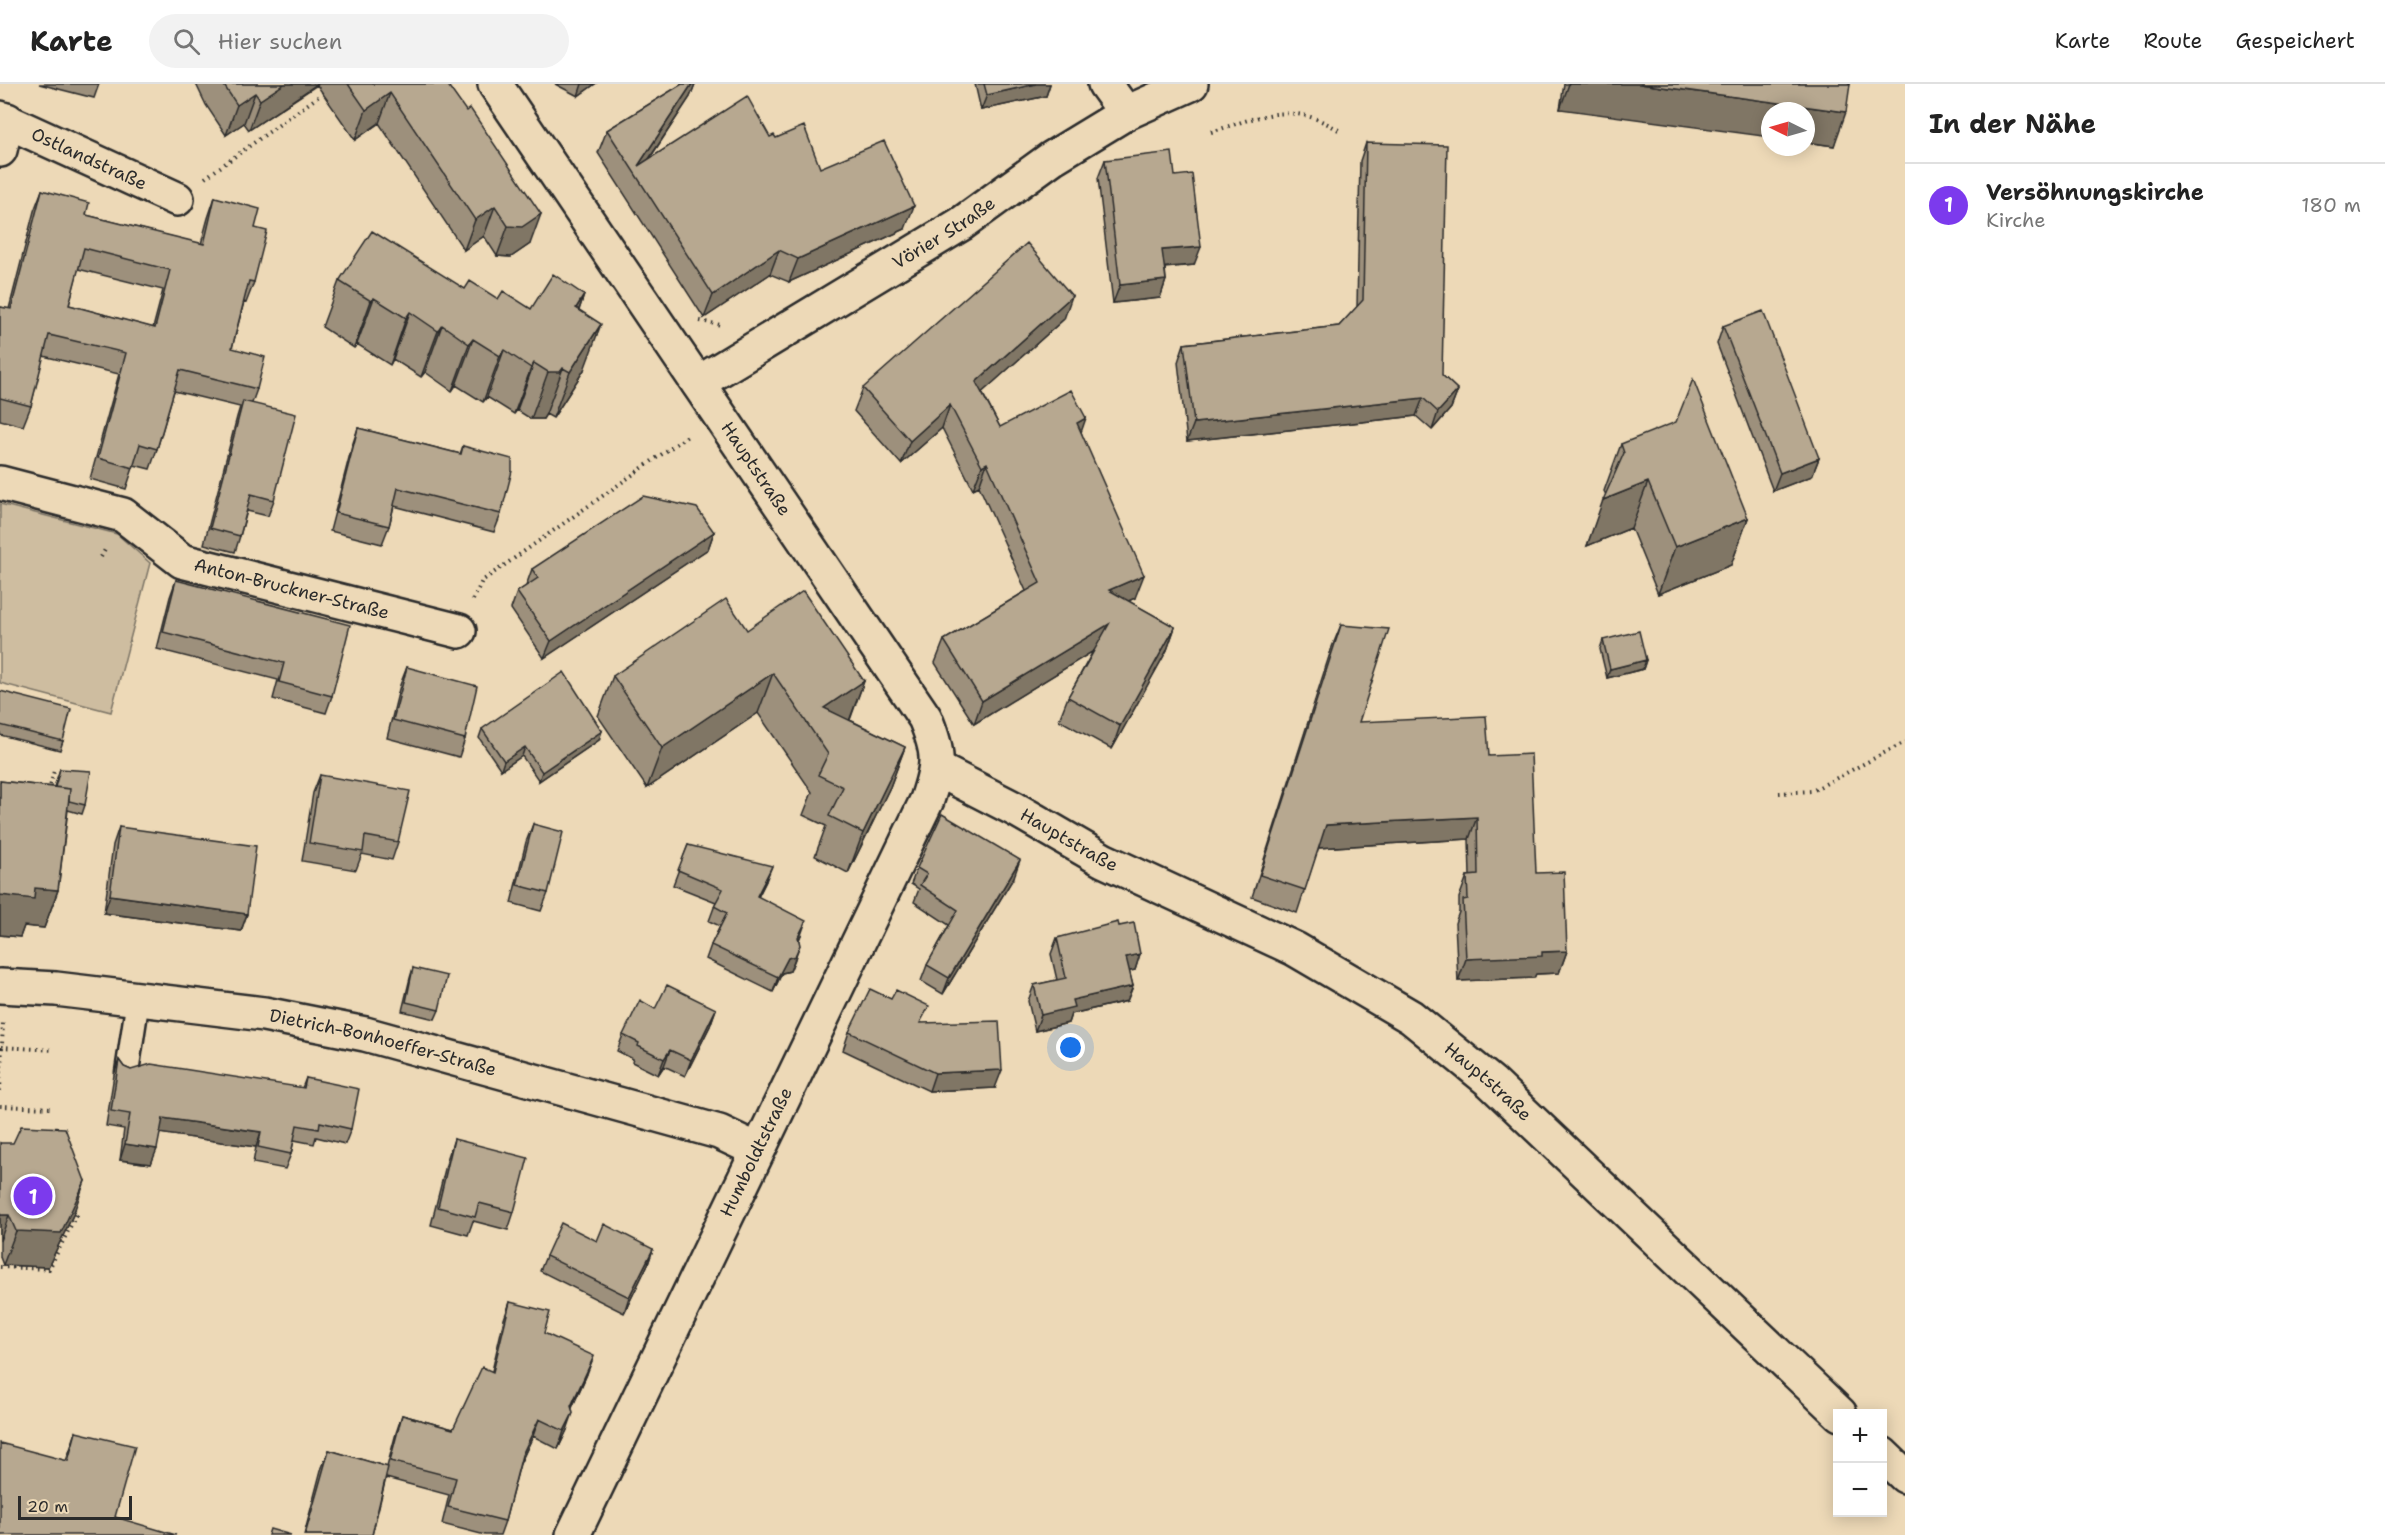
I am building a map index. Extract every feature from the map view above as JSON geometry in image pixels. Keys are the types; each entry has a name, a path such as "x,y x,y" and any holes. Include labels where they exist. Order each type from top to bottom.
{"street":[{"name":"Hauptstraße","path":"495,84 925,718 935,743 937,769 1015,809 1103,860 1295,949 1411,1017 1491,1082 1836,1409"},
{"path":"1104,84 1126,113"},
{"name":"Vörier Straße","path":"698,383 961,224 1052,158 1126,113 1191,84"},
{"name":"Ostlandstraße","path":"2,130 177,199"},
{"name":"Anton-Bruckner-Straße","path":"0,483 123,515 182,561 459,630"},
{"name":"Humboldtstraße","path":"573,1535 927,800 937,769"},
{"name":"Dietrich-Bonhoeffer-Straße","path":"2,986 264,1014 365,1034 719,1132 757,1150"},
{"path":"1887,1459 1905,1476"}],"lane":[{"path":"128,1072 138,999"}],"path":[{"path":"177,199 336,84"},
{"path":"1211,132 1278,113 1299,112 1321,119 1340,131"},
{"path":"459,630 482,581 690,434"},
{"path":"1779,793 1812,790 1905,742"},
{"path":"47,801 54,771"},
{"path":"0,1091 2,986"},
{"path":"1,1047 54,1050"},
{"path":"0,1106 52,1108"},
{"path":"0,1267 49,1269 76,1215 70,1196"}],"shaded area":[{"path":"0,504 117,534 150,563 111,712 0,683"}],"building":[{"path":"223,84 284,84 260,100 255,93 237,105"},
{"path":"348,84 447,84 466,111 470,108 541,214 522,227 508,226 495,206 475,220 390,93 366,110"},
{"path":"682,84 692,84 638,166 747,96 770,137 774,135 776,138 804,126 820,168 884,141 914,206 798,259 779,250 713,295 607,130"},
{"path":"984,84 1036,84 987,95"},
{"path":"1640,84 1850,84 1846,112 1815,108 1815,102 1772,102"},
{"path":"1366,143 1447,145 1442,375 1458,390 1438,412 1423,398 1194,423 1184,344 1339,326 1363,300"},
{"path":"1172,152 1175,176 1192,174 1201,247 1162,250 1166,280 1120,285 1105,160"},
{"path":"42,190 89,203 86,215 204,244 215,197 260,209 255,228 267,231 254,282 249,281 232,348 265,357 257,389 180,370 157,449 140,444 133,468 98,458 126,353 49,335 31,406 0,398 0,307 11,309","holes":["84,248 170,270 155,328 69,305"]},
{"path":"372,231 465,289 470,281 498,299 503,291 531,309 553,274 584,295 576,308 601,324 570,372 563,368 560,372 548,372 534,363 531,368 504,350 500,356 473,339 469,344 442,325 438,331 410,312 406,318 374,298 371,301 339,281"},
{"path":"1027,243 1072,296 976,382 1000,427 1071,390 1086,418 1077,423 1144,575 1109,590 1175,627 1120,726 1068,697 1109,624 982,701 944,640 1040,583 987,463 982,466 950,405 910,441 863,388"},
{"path":"1763,311 1819,458 1780,473 1723,326"},
{"path":"1693,379 1748,518 1675,547 1648,482 1603,500 1624,453 1621,444 1676,422"},
{"path":"243,401 296,414 274,500 251,494 240,536 210,528"},
{"path":"358,428 461,454 463,446 512,459 512,471 501,514 398,488 389,526 336,513"},
{"path":"643,496 697,508 714,532 551,641 517,592 538,578 532,569"},
{"path":"176,580 350,625 332,696 279,682 284,663 163,632"},
{"path":"803,591 864,681 824,708 905,747 863,833 829,816 843,787 818,775 828,754 773,673 662,748 613,676 726,599 747,630"},
{"path":"1341,625 1389,629 1359,722 1486,716 1489,756 1531,754 1536,873 1564,872 1567,951 1542,952 1542,956 1466,959 1463,900 1468,899 1467,876 1478,875 1477,817 1326,825 1305,890 1260,875"},
{"path":"1639,631 1646,660 1610,669 1603,640"},
{"path":"407,667 477,686 465,739 393,720"},
{"path":"564,672 602,731 542,772 525,747 504,761 482,729"},
{"path":"0,691 71,709 63,741 0,725"},
{"path":"60,769 91,771 85,805 69,801 70,789 55,787"},
{"path":"320,775 410,791 398,842 365,836 363,852 309,843"},
{"path":"0,781 70,789 58,890 35,888 34,899 0,895"},
{"path":"942,814 1020,860 949,978 927,965 958,910 920,885 927,874 917,868"},
{"path":"533,824 563,832 548,893 517,885"},
{"path":"119,827 256,846 247,914 110,895"},
{"path":"688,845 772,866 757,896 806,921 798,937 800,945 795,956 788,958 778,977 711,945 727,913 714,906 723,889 678,870"},
{"path":"1118,922 1119,926 1134,923 1140,954 1126,957 1133,986 1072,1000 1074,1007 1041,1015 1034,985 1066,978 1057,938"},
{"path":"413,968 447,976 439,1010 406,1002"},
{"path":"667,985 716,1009 691,1060 670,1050 664,1059 638,1046 639,1043 623,1035 640,1000 655,1009"},
{"path":"870,989 891,999 896,990 929,1006 920,1023 999,1021 1002,1070 935,1073 849,1032"},
{"path":"119,1060 124,1067 131,1070 151,1064 304,1088 306,1078 359,1089 351,1129 320,1122 319,1129 297,1125 291,1154 258,1147 261,1132 163,1118 157,1149 125,1144 130,1114 111,1111"},
{"path":"21,1126 65,1128 85,1181 61,1233 16,1231 9,1215 0,1215 0,1143 13,1143"},
{"path":"454,1139 528,1158 514,1212 479,1203 475,1217 438,1207"},
{"path":"561,1223 597,1241 604,1224 653,1249 629,1297 546,1256"},
{"path":"510,1302 550,1312 544,1333 594,1356 571,1406 573,1413 564,1431 539,1419 522,1455 505,1521 448,1507 456,1478 390,1461 402,1415 453,1429 482,1367 493,1372"},
{"path":"76,1432 135,1446 115,1517 176,1535 0,1535 0,1443 68,1461"},
{"path":"329,1450 388,1467 372,1535 305,1535"},
{"path":"270,1529 291,1535 268,1535"}],"place":[{"name":"Versöhnungskirche","path":"33,1196"}]}
